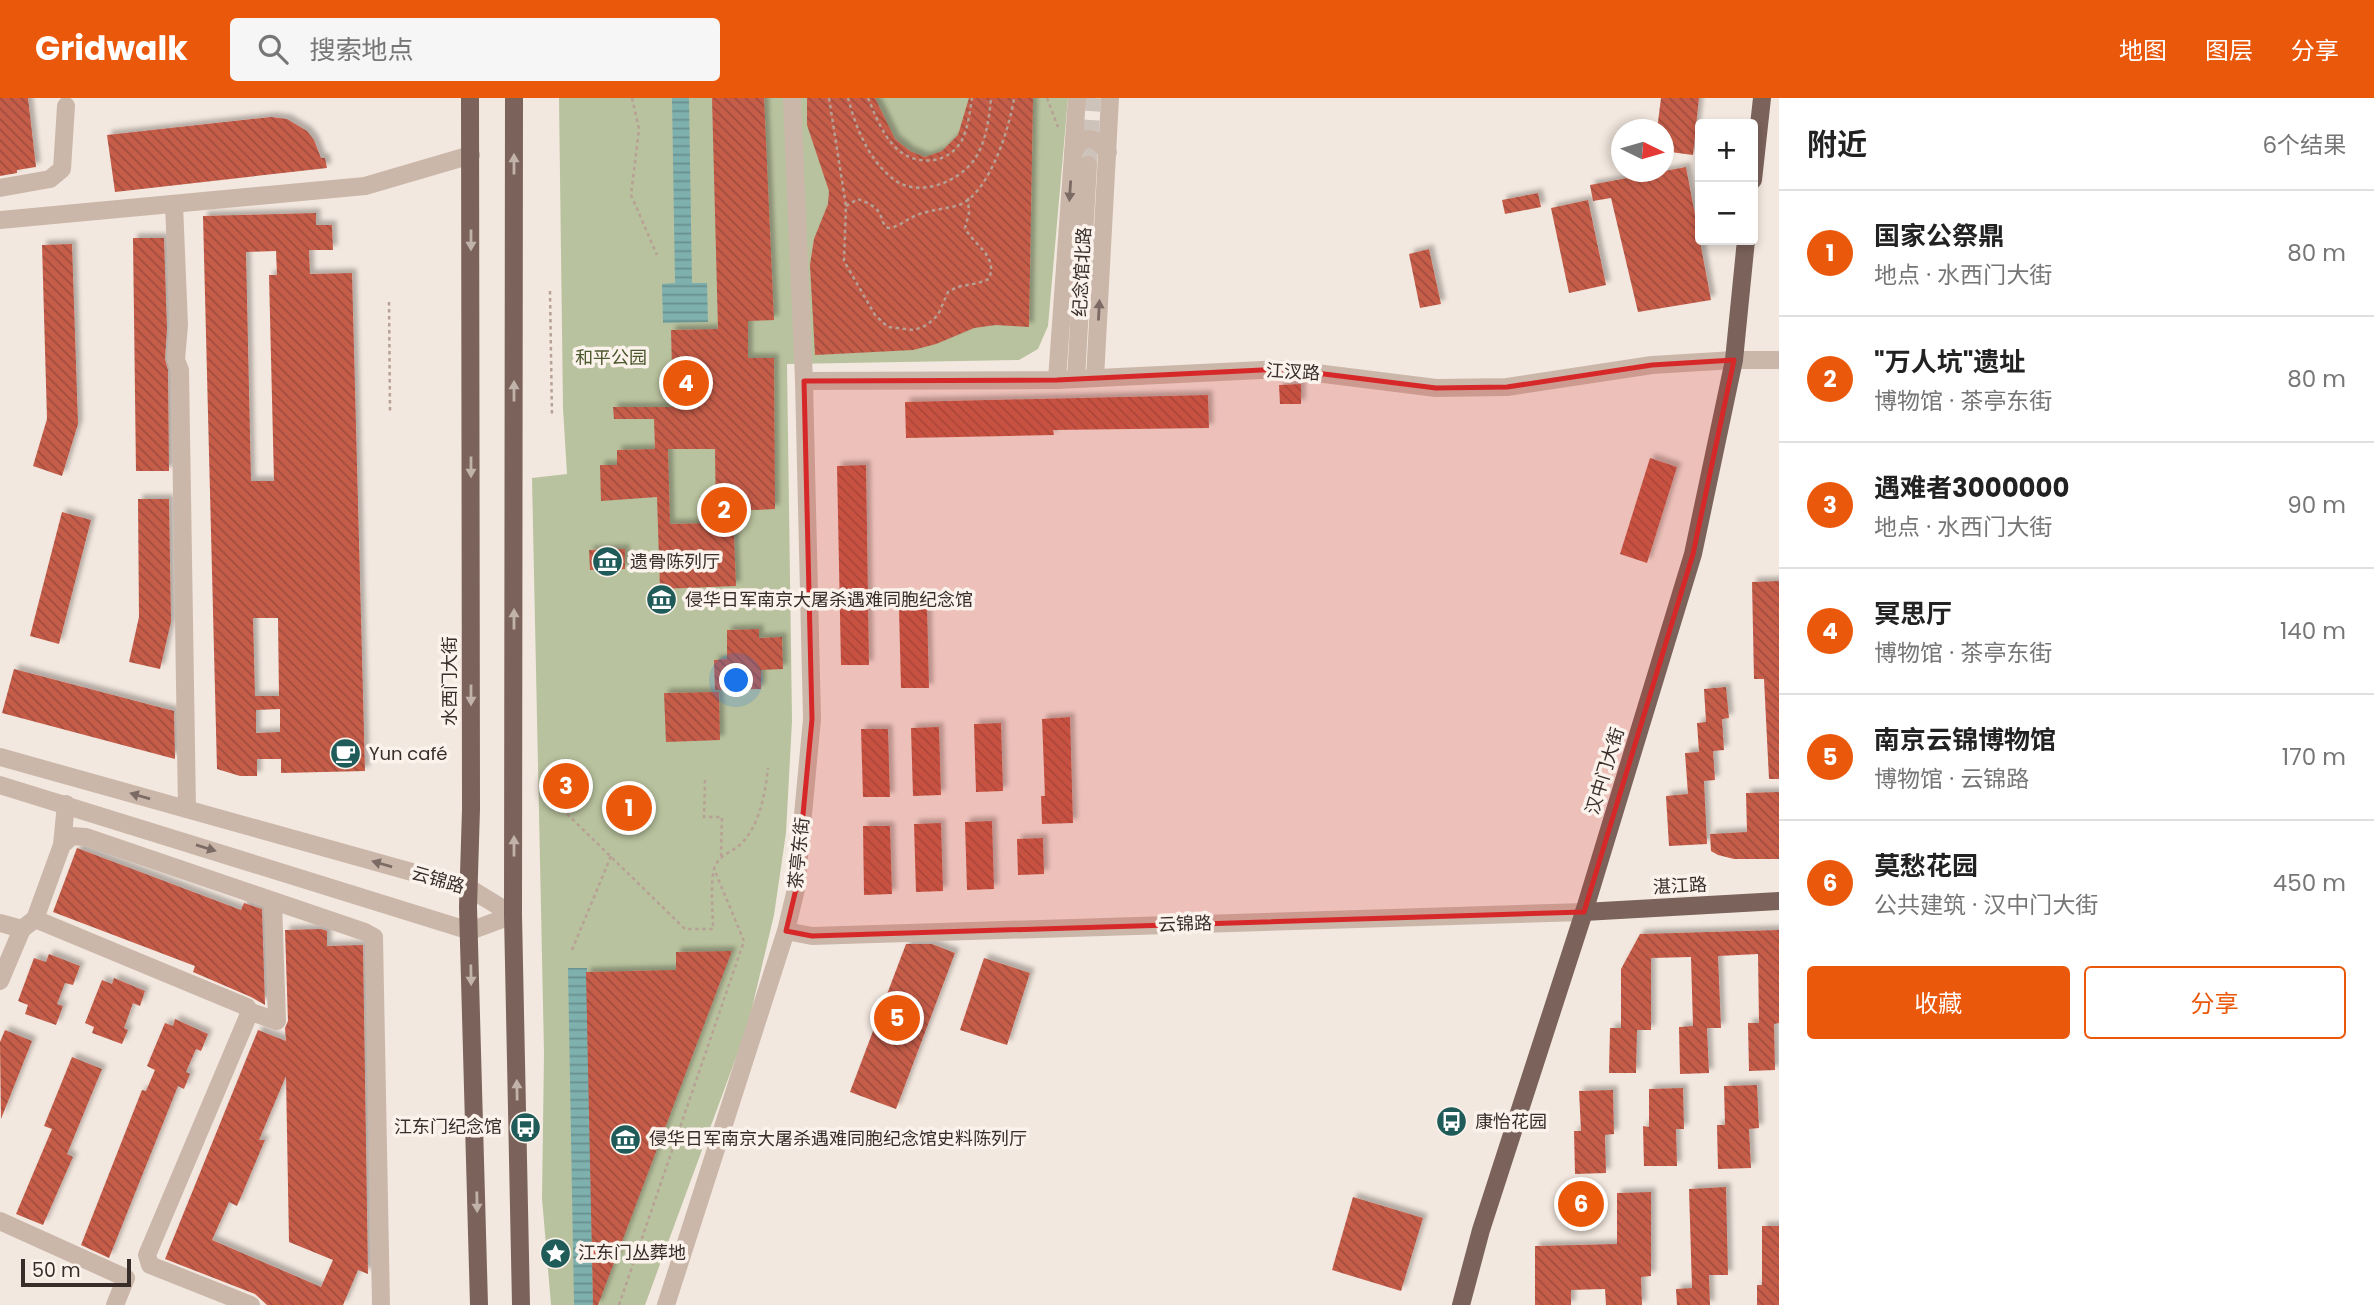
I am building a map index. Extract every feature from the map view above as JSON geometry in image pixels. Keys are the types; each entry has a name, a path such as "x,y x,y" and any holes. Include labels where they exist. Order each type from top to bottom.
{"main road":[{"name":"水西门大街","path":"470,98 469,888 480,1305"},
{"path":"514,98 513,915 521,1305"},
{"path":"1758,134 1762,98"},
{"name":"汉中门大街","path":"1461,1305 1481,1230 1584,912 1693,554 1734,360 1746,245"},
{"name":"湛江路","path":"1584,912 1779,901"}],"street":[{"name":"茶亭东街","path":"666,1305 786,931 796,889 812,719 804,381 792,98"},
{"path":"1076,102 1081,116 1091,120 1101,117 1110,102"},
{"path":"1057,380 1076,102"},
{"path":"1095,378 1110,102"},
{"path":"0,188 50,180 62,169 66,106"},
{"path":"1073,153 1077,145 1084,140 1093,139 1099,141 1108,152"},
{"path":"0,220 365,186 471,155"},
{"name":"纪念馆北路","path":"1076,379 1088,165"},
{"path":"174,204 179,325 176,360 180,370 187,809"},
{"name":"江汊路","path":"804,381 1057,380 1283,369 1423,387 1507,387 1652,365 1779,360"},
{"name":"云锦路","path":"0,757 469,888 513,915"},
{"path":"0,785 470,931 513,915"},
{"path":"0,981 29,924 62,845 66,804"},
{"path":"62,845 72,836 86,837 374,937 381,1305"},
{"path":"248,1011 277,1021 274,901"},
{"name":"云锦路","path":"786,931 812,936 1584,912"},
{"path":"0,923 29,924 247,1007 249,1014 147,1255 150,1265 251,1305"},
{"path":"0,1222 126,1278 115,1305"}],"path":[{"path":"632,98 639,129 631,195 657,255"},
{"path":"830,98 846,206 844,261 875,315 888,327 914,330 927,325 938,315 948,292 989,279 992,270 988,254 970,237 965,228 969,213 968,198"},
{"path":"848,98 860,136 883,169 899,183 919,187 939,185 960,174 974,160 988,125 992,98"},
{"path":"867,98 878,123 897,149 915,160 930,161 946,158 962,140 972,98"},
{"path":"846,206 858,199 872,205 879,213 882,224 888,228 897,227 918,214 962,204 986,179 1004,140 1013,98"},
{"path":"1047,98 1058,127"},
{"path":"551,291 552,417"},
{"path":"388,302 390,411"},
{"path":"721,856 735,850 750,832 761,806 768,768"},
{"path":"562,808 685,929 713,929 714,869 721,856 722,817 704,817 705,780"},
{"path":"572,950 611,856"},
{"path":"619,1305 744,941 714,869"}],"highlighted area":[{"path":"1734,360 1693,554 1584,912 812,936 786,931 796,889 812,719 804,381 1057,380 1284,369 1436,388 1507,387 1652,365"}],"green space":[{"name":"侵华日军南京大屠杀遇难同胞纪念馆","path":"559,98 1068,98 1048,326 1038,349 1019,360 787,364 792,721 786,833 774,915 748,1025 645,1305 551,1305 542,1198 544,1053 532,478 567,474 563,408"}],"water":[{"path":"672,98 689,98 692,283 707,283 708,322 663,323 662,284 675,283"},
{"path":"568,968 587,968 593,1305 574,1305"}],"building":[{"path":"0,98 28,98 36,167 0,176"},
{"path":"712,98 764,98 774,320 748,321 748,358 774,358 775,509 733,511 736,586 660,589 657,497 601,501 600,465 617,465 617,450 655,449 654,419 614,419 613,407 673,407 671,330 718,329","holes":["668,449 715,449 716,523 670,524"]},
{"path":"807,98 875,98 895,139 910,151 925,157 942,151 958,135 969,98 1033,98 1029,327 996,325 974,328 936,344 913,350 815,355 810,265 814,239 828,204 829,191 807,125"},
{"path":"1661,98 1699,98 1693,155 1674,152 1674,119 1658,119"},
{"path":"271,117 287,119 307,131 321,158 325,158 327,168 115,192 107,135"},
{"path":"1686,167 1695,215 1695,245 1701,245 1711,300 1638,312 1611,198 1593,201 1590,185 1611,181 1674,182 1674,169"},
{"path":"1538,193 1541,207 1505,214 1502,200"},
{"path":"1588,200 1606,285 1569,293 1551,208"},
{"path":"316,213 316,225 332,225 333,250 309,250 310,274 352,273 365,771 281,773 281,759 257,759 257,776 240,776 217,769 203,216","holes":["276,251 277,275 269,275 274,481 251,481 246,252","253,618 278,618 279,696 255,696","280,709 280,732 256,733 256,710"]},
{"path":"133,238 164,238 169,471 136,471"},
{"path":"72,244 78,424 62,476 33,466 47,419 42,245"},
{"path":"1429,249 1441,304 1420,308 1409,254"},
{"path":"1301,384 1301,404 1280,404 1279,385"},
{"path":"1208,395 1209,428 1053,430 1054,435 906,438 905,402"},
{"path":"1650,458 1677,467 1647,563 1620,554"},
{"path":"866,465 869,665 841,665 837,466"},
{"path":"138,499 169,499 171,622 160,669 129,662 139,617"},
{"path":"62,512 91,520 59,644 30,636"},
{"name":"遗骨陈列厅","path":"625,549 625,569 590,570 589,550"},
{"path":"1779,581 1779,779 1769,779 1764,679 1754,679 1752,582"},
{"path":"927,607 929,688 901,688 899,608"},
{"path":"759,629 759,638 782,637 783,669 761,670 761,689 715,690 714,660 727,659 727,630"},
{"path":"14,669 174,711 175,759 2,713"},
{"path":"1726,687 1729,718 1722,719 1724,750 1713,751 1715,780 1704,781 1707,844 1669,846 1666,796 1688,794 1685,753 1699,752 1697,723 1706,722 1704,689"},
{"path":"719,692 720,740 666,742 664,693"},
{"path":"1070,717 1073,823 1042,824 1041,796 1045,796 1042,719"},
{"path":"1001,723 1003,791 976,792 974,724"},
{"path":"939,727 941,795 913,796 911,728"},
{"path":"861,729 888,729 890,797 863,797"},
{"path":"1779,792 1779,859 1734,859 1711,851 1710,834 1747,832 1746,793"},
{"path":"992,821 994,889 967,890 965,822"},
{"path":"941,823 943,891 916,892 914,824"},
{"path":"863,826 890,826 892,894 864,895"},
{"path":"1043,838 1044,874 1018,875 1017,839"},
{"path":"77,848 241,910 244,903 262,909 265,1005 193,972 195,966 53,912"},
{"path":"285,930 327,931 327,946 363,945 368,1274 358,1270 343,1305 267,1305 255,1294 165,1259 258,1030 286,1041 285,1028 288,1021","holes":["286,1076 289,1242 333,1260 321,1287 212,1240 229,1202 237,1206 265,1140 259,1140"]},
{"path":"1779,930 1779,1023 1774,1024 1775,1070 1749,1071 1748,1023 1759,1023 1758,954 1718,956 1721,1028 1707,1028 1709,1073 1680,1074 1679,1027 1693,1026 1691,957 1651,958 1651,1030 1637,1030 1636,1073 1609,1073 1610,1028 1621,1028 1621,969 1640,934"},
{"path":"906,944 932,944 955,953 896,1109 850,1092"},
{"name":"侵华日军南京大屠杀遇难同胞纪念馆史料陈列厅","path":"732,951 598,1305 593,1305 586,972 676,970 676,952"},
{"path":"49,954 80,966 73,985 65,983 57,1004 63,1006 56,1025 25,1014 28,1005 18,1001 34,958 46,962"},
{"path":"984,958 1030,973 1007,1045 960,1030"},
{"path":"114,978 145,991 140,1006 133,1003 124,1028 128,1030 122,1044 92,1033 94,1027 85,1023 102,980 112,984"},
{"path":"175,1019 208,1034 201,1051 196,1049 186,1072 190,1074 184,1089 178,1086 109,1258 81,1245 142,1090 146,1091 155,1070 147,1066 165,1023 173,1026"},
{"path":"5,1030 32,1041 1,1119 0,1042"},
{"path":"72,1057 102,1069 67,1154 73,1157 43,1225 16,1214 52,1129 44,1126"},
{"path":"1757,1085 1759,1128 1749,1129 1751,1168 1718,1169 1717,1125 1725,1125 1724,1086"},
{"path":"1683,1088 1684,1129 1676,1129 1677,1166 1644,1166 1643,1126 1649,1127 1649,1089"},
{"path":"1613,1090 1614,1134 1605,1135 1606,1173 1575,1174 1574,1131 1581,1131 1579,1091"},
{"path":"1726,1187 1728,1275 1709,1275 1710,1305 1677,1305 1676,1289 1692,1288 1689,1189"},
{"path":"1651,1192 1651,1276 1641,1277 1642,1305 1606,1305 1605,1289 1571,1290 1571,1305 1535,1305 1535,1246 1617,1244 1617,1193"},
{"path":"1353,1197 1423,1218 1401,1291 1332,1270"},
{"path":"1762,1226 1779,1226 1779,1305 1757,1305 1757,1285 1762,1285"}],"tunnel":[{"path":"1088,165 1092,98"}],"place":[{"name":"冥思厅","path":"686,383"},
{"name":"\"万人坑\"遗址","path":"724,510"},
{"name":"遗骨陈列厅","path":"607,562"},
{"name":"侵华日军南京大屠杀遇难同胞纪念馆","path":"662,600"},
{"name":"Yun café","path":"346,754"},
{"name":"遇难者3000000","path":"566,786"},
{"name":"国家公祭鼎","path":"629,808"},
{"name":"南京云锦博物馆","path":"897,1018"},
{"name":"康怡花园","path":"1452,1122"},
{"name":"江东门纪念馆","path":"525,1127"},
{"name":"侵华日军南京大屠杀遇难同胞纪念馆史料陈列厅","path":"626,1139"},
{"name":"莫愁花园","path":"1581,1204"},
{"name":"江东门丛葬地","path":"555,1253"}],"park label":[{"name":"和平公园","path":"611,358"}]}
